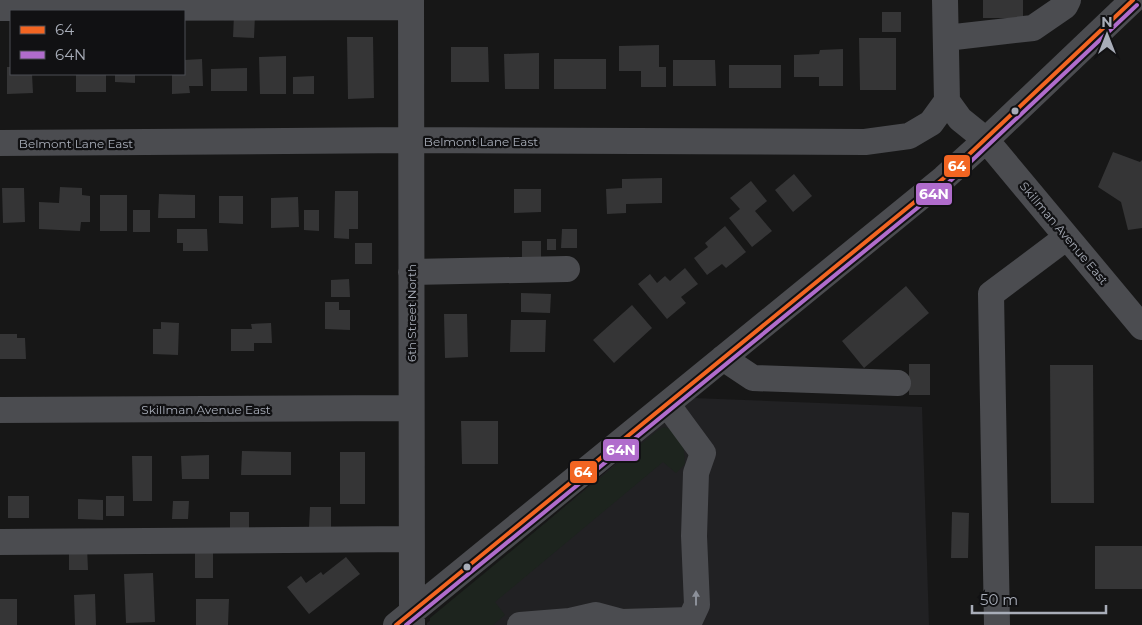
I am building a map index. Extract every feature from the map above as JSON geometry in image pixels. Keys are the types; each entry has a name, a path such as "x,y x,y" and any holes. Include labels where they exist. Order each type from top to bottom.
{"street":[{"path":"945,0 948,101"},
{"path":"946,38 1033,28 1065,6 1068,0"},
{"path":"406,621 667,404 944,178 1133,0"},
{"path":"0,8 410,3"},
{"name":"6th Street North","path":"406,621 411,539 410,3"},
{"name":"Skillman Avenue East","path":"948,101 960,119 986,140 1067,237 1138,316"},
{"name":"Belmont Lane East","path":"0,143 411,140 865,142 909,136 932,123 948,101"},
{"path":"997,625 991,294 1067,237"},
{"path":"411,272 567,269"},
{"path":"723,358 753,378 898,383"},
{"path":"520,625 570,621 596,615 622,622 690,620 697,605 694,536 696,473 703,453 667,404"},
{"name":"Skillman Avenue East","path":"0,410 411,408"},
{"path":"0,542 411,539"}],"shaded area":[{"path":"693,398 922,407 929,625 427,625 427,623"},
{"path":"664,427 676,433 682,441 685,464 676,473 663,462 495,602 505,615 493,625 430,625 430,618"}],"building":[{"path":"983,0 1023,0 1023,18 983,18"},
{"path":"882,12 901,12 901,32 882,32"},
{"path":"234,15 255,15 254,38 233,37"},
{"path":"347,37 373,37 374,98 348,99"},
{"path":"859,38 896,38 896,90 860,90"},
{"path":"659,45 659,67 666,67 666,87 641,87 641,71 619,71 619,46"},
{"path":"451,47 488,47 489,82 451,82"},
{"path":"843,49 843,86 819,86 819,77 794,77 794,55 819,54 820,50"},
{"path":"539,53 539,89 505,89 504,54"},
{"path":"286,56 286,94 260,94 259,57"},
{"path":"202,59 203,86 189,86 190,93 172,94 172,75 185,75 185,60"},
{"path":"554,59 606,59 606,89 554,89"},
{"path":"673,60 715,60 716,86 673,86"},
{"path":"729,65 781,65 781,88 729,88"},
{"path":"7,67 10,67 10,75 32,75 33,93 7,94"},
{"path":"247,68 247,91 211,91 211,69"},
{"path":"76,75 106,75 106,92 76,92"},
{"path":"115,75 135,75 135,83 115,82"},
{"path":"314,76 314,94 293,94 293,77"},
{"path":"1113,152 1140,162 1142,160 1142,228 1128,230 1121,202 1098,187"},
{"path":"794,174 812,196 793,212 775,190"},
{"path":"662,178 662,203 626,204 626,213 607,214 606,189 622,188 622,179"},
{"path":"751,181 767,201 755,211 772,231 752,247 729,218 740,209 730,198"},
{"path":"60,187 82,188 82,195 90,196 90,222 81,222 80,231 39,229 39,202 59,203"},
{"path":"2,188 24,188 25,222 3,223"},
{"path":"514,189 541,189 541,212 514,213"},
{"path":"335,191 358,191 358,229 349,229 349,239 334,238"},
{"path":"159,194 195,195 195,218 158,218"},
{"path":"100,195 127,195 127,231 100,231"},
{"path":"219,196 243,196 243,224 219,223"},
{"path":"298,197 299,227 271,228 271,198"},
{"path":"133,210 150,210 150,232 133,232"},
{"path":"304,210 319,210 319,231 304,230"},
{"path":"725,226 746,252 726,268 722,264 707,275 694,258 708,247 705,243"},
{"path":"177,229 207,229 208,251 183,251 183,243 177,243"},
{"path":"562,229 577,229 577,248 561,248"},
{"path":"547,239 556,239 556,250 547,250"},
{"path":"522,241 541,241 541,261 522,262"},
{"path":"355,243 372,243 372,264 355,264"},
{"path":"685,268 698,284 681,297 686,303 667,319 638,284 650,274 657,283 665,276 670,281"},
{"path":"349,279 350,297 331,297 331,280"},
{"path":"906,286 929,313 864,368 842,341"},
{"path":"521,293 551,294 550,313 521,312"},
{"path":"325,302 339,302 339,310 350,310 350,330 325,329"},
{"path":"632,305 652,328 614,363 593,340"},
{"path":"444,314 467,314 468,357 445,358"},
{"path":"511,320 546,320 545,352 510,352"},
{"path":"161,322 179,323 178,355 153,354 153,329 161,329"},
{"path":"271,323 272,343 254,343 254,351 231,351 231,329 252,329 251,324"},
{"path":"0,334 17,334 17,338 25,338 26,359 0,359"},
{"path":"909,364 930,364 930,395 909,395"},
{"path":"1050,365 1093,365 1094,503 1051,503"},
{"path":"461,421 498,421 498,464 462,464"},
{"path":"242,451 291,452 291,475 241,475"},
{"path":"340,452 365,452 365,504 340,504"},
{"path":"209,455 209,479 182,479 181,456"},
{"path":"132,456 152,456 152,501 133,501"},
{"path":"8,496 29,496 29,518 8,518"},
{"path":"106,496 124,496 124,516 106,516"},
{"path":"78,499 103,500 103,520 78,519"},
{"path":"173,501 189,501 188,519 172,519"},
{"path":"310,507 331,507 331,528 309,528"},
{"path":"230,512 249,512 249,529 230,529"},
{"path":"952,512 969,513 968,558 951,558"},
{"path":"1095,546 1142,546 1142,589 1095,589"},
{"path":"87,547 88,570 69,570 69,548"},
{"path":"195,552 213,552 213,578 195,578"},
{"path":"346,557 360,574 309,614 287,587 301,576 306,583 321,572 323,575"},
{"path":"153,573 155,622 126,623 124,574"},
{"path":"95,594 96,625 75,625 74,595"},
{"path":"0,599 17,599 17,625 0,625"},
{"path":"196,599 229,599 228,625 196,625"}],"transit line":[{"name":"64","path":"396,625 944,178 1133,0"},
{"name":"64N","path":"406,625 948,183 1137,5"}]}
